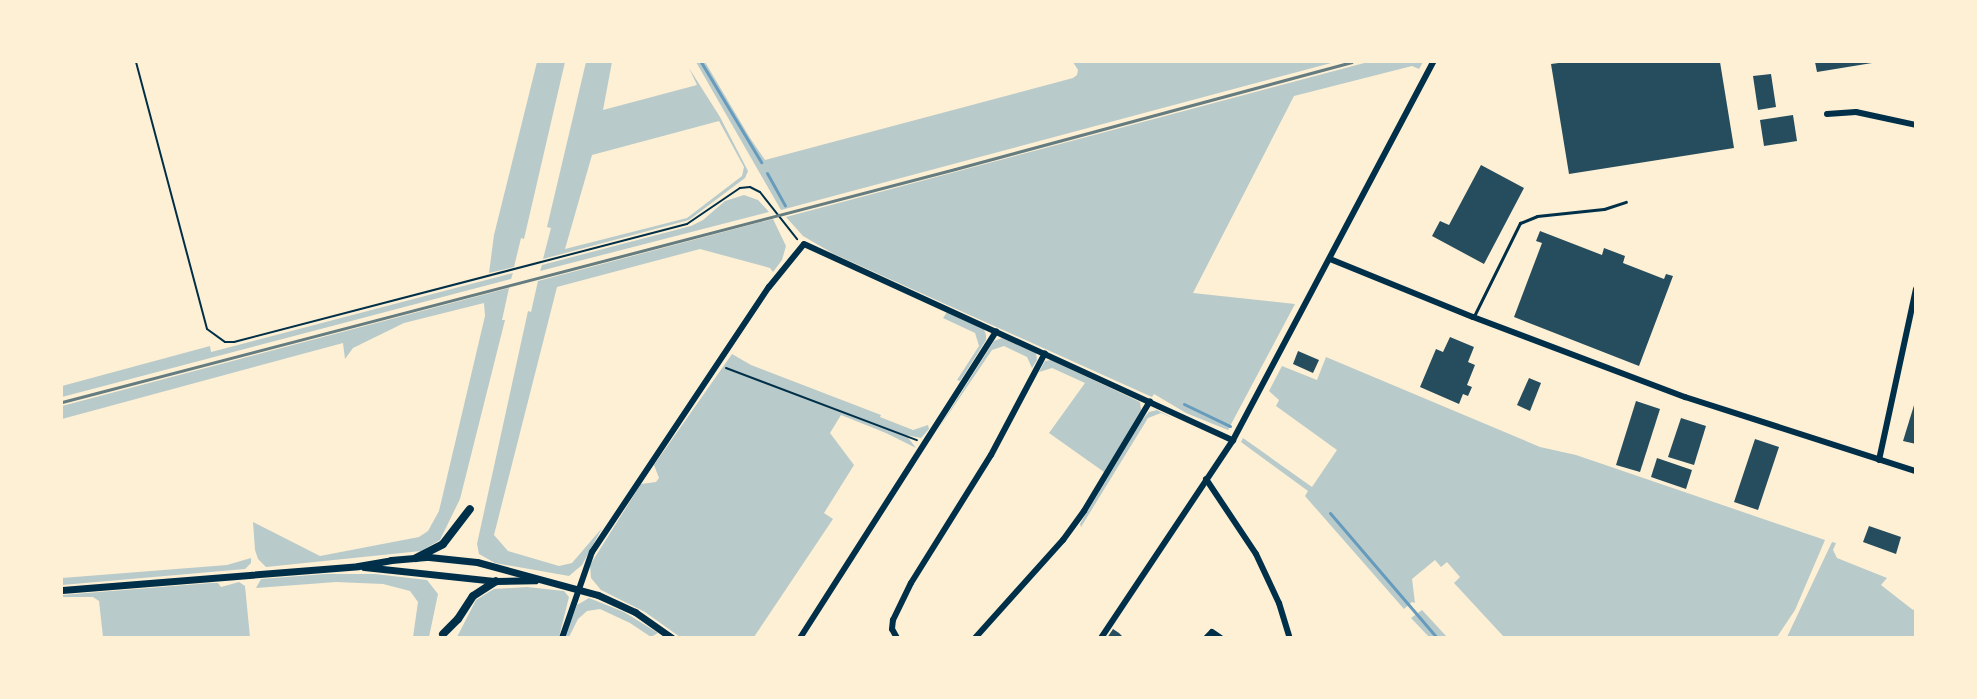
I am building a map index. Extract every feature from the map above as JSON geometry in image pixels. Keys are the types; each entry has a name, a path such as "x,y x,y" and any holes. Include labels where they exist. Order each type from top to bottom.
{"main road":[{"path":"416,558 443,544 470,509"},
{"path":"443,634 458,619 473,596 496,581"}],"street":[{"path":"1101,638 1233,440 1433,62"},
{"path":"1827,114 1856,112 1916,125"},
{"path":"562,638 592,552 769,287 804,244 1233,440"},
{"path":"1330,259 1473,317 1685,397 1916,471"},
{"path":"1879,460 1916,289"},
{"path":"800,638 996,331"},
{"path":"897,638 892,625 908,589 991,455 1045,353"},
{"path":"975,638 1067,534 1084,511 1150,401"},
{"path":"1206,479 1256,554 1279,603 1290,638"},
{"path":"62,590 358,566 416,558 477,562 578,588 629,609 672,638"},
{"path":"358,566 496,581 537,579"},
{"path":"1206,638 1212,632 1221,638"}],"lane":[{"path":"1473,317 1520,224 1537,216 1604,209 1626,202"}],"path":[{"path":"136,62 207,329 225,342 234,342 687,224 700,218 722,198 740,188 750,187 760,192 786,228 804,244"},
{"path":"717,366 925,444"}],"shaded area":[{"path":"537,62 565,62 524,239 521,238 514,267 489,273 494,235"},
{"path":"586,62 612,62 603,110 697,85 689,68 720,117 748,171 745,178 689,220 543,259 551,228 547,227","holes":["719,121 744,167 742,176 687,218 565,249 592,155"]},
{"path":"696,62 705,62 765,160 1073,78 1077,75 1078,70 1073,62 1335,62 781,210"},
{"path":"1368,62 1423,62 1419,69 1412,66 1294,96 1193,293 1295,304 1228,430 1186,413 1154,394 1152,397 834,254 803,236 786,217"},
{"path":"744,195 758,200 769,212 540,271 542,265 691,226 703,220 725,201"},
{"path":"773,219 786,246 782,260 773,272 770,268 700,249 557,287 494,535 508,551 559,566 572,563 602,528 582,565 569,576 495,563 479,554 477,544 528,311 531,312 538,281"},
{"path":"513,273 511,279 62,397 62,386 210,346 211,352"},
{"path":"509,288 502,320 505,320 460,499 440,540 421,551 266,567 258,559 255,550 253,522 320,556 419,537 428,531 439,511 485,316 484,303 404,323 353,348 345,359 343,343 62,419 62,406"},
{"path":"947,312 984,329 986,335 986,340 960,381 957,380 979,346 975,333 943,318"},
{"path":"1002,338 1036,353 1037,360 1032,368 1027,357 1004,346 992,350 937,431 994,341"},
{"path":"732,354 751,365 881,415 880,417 913,430 928,425 929,429 921,438 906,435 916,448 841,415 830,433 854,465 824,513 833,519 754,637 680,637 645,612 601,590 591,578 590,565 641,484 656,482 659,478 654,465"},
{"path":"1326,357 1540,447 1576,455 1825,540 1795,610 1777,637 1504,637 1454,583 1460,577 1447,562 1441,567 1435,560 1412,579 1415,603 1412,602 1404,609 1305,496 1308,491 1241,442 1243,438 1312,487 1337,450 1276,406 1279,400 1269,391 1282,366 1317,380"},
{"path":"1051,360 1140,402 1141,410 1104,472 1049,433 1085,383 1052,368 1039,372 1045,361"},
{"path":"1157,410 1172,418 1161,413 1148,418 1081,527 1080,524 1142,420 1149,412"},
{"path":"1832,542 1836,543 1833,550 1837,558 1887,578 1881,585 1913,610 1915,608 1915,637 1787,637"},
{"path":"251,558 251,563 245,569 62,585 62,578 227,565"},
{"path":"325,574 375,574 427,580 438,594 429,637 413,637 418,602 410,591 383,584 336,582 256,588 261,579"},
{"path":"239,582 245,586 250,637 103,637 99,601 93,597 62,597 62,595 211,583 218,583 221,587"},
{"path":"527,587 564,591 569,597 559,637 457,637 476,600 494,589"},
{"path":"589,598 624,612 658,633 651,637 630,623 600,609 587,611 578,619 569,637 564,638 577,605"},
{"path":"1422,610 1447,637 1429,637 1411,618"}],"building":[{"path":"1566,62 1720,62 1734,148 1569,174 1551,64"},
{"path":"1815,62 1872,62 1872,63 1817,72"},
{"path":"1771,74 1776,107 1758,110 1753,76"},
{"path":"1793,115 1797,141 1764,146 1760,120"},
{"path":"1481,165 1524,188 1484,264 1432,236 1440,221 1449,225"},
{"path":"1540,231 1602,255 1604,248 1625,256 1623,263 1664,279 1666,274 1673,276 1639,366 1514,317 1542,243 1536,241"},
{"path":"1450,337 1474,347 1468,362 1475,365 1467,385 1472,387 1468,396 1463,394 1459,404 1420,387 1436,349 1443,352"},
{"path":"1298,351 1319,360 1313,373 1293,364"},
{"path":"1529,378 1541,383 1530,411 1517,405"},
{"path":"1636,401 1660,409 1640,472 1616,465"},
{"path":"1916,403 1916,444 1903,441"},
{"path":"1681,418 1706,426 1694,465 1668,457"},
{"path":"1755,439 1779,447 1758,510 1734,502"},
{"path":"1657,458 1692,470 1686,489 1651,477"},
{"path":"1869,526 1901,537 1896,554 1863,542"},
{"path":"1113,629 1119,633 1124,638 1107,638"}],"waterway":[{"path":"701,62 761,162"},
{"path":"767,173 785,205"},
{"path":"1184,404 1230,426"},
{"path":"1330,513 1437,638"}],"railway":[{"path":"62,402 955,169 1352,62"}]}
